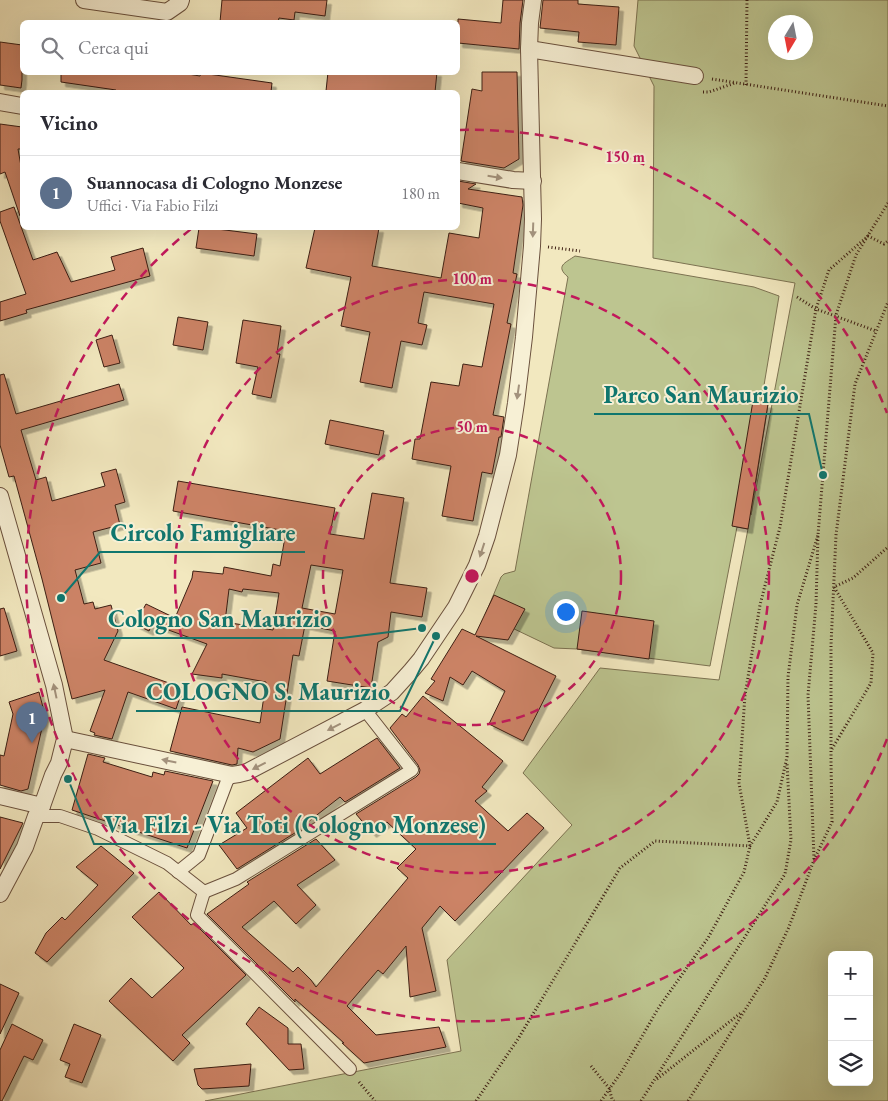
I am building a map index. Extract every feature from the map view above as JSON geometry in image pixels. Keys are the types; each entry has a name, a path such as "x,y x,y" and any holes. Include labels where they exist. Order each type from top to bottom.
{"street":[{"path":"84,0 167,12 181,0"},
{"path":"64,738 224,773 239,774 253,770 366,710 392,692 421,659 463,594 477,565 487,536 508,455 521,362 532,246 533,181 529,48 533,0"},
{"path":"529,48 694,76"},
{"path":"0,102 20,106"},
{"path":"460,171 513,180 533,181"},
{"path":"0,496 54,685 64,738 59,763 25,847 0,894"},
{"path":"204,892 236,879 412,770 366,710"},
{"path":"178,872 198,855 227,781 224,773"},
{"path":"0,796 39,811 98,829 167,863 204,892"},
{"path":"204,892 197,916 350,1070"}],"path":[{"path":"746,85 747,0"},
{"path":"694,76 888,106"},
{"path":"814,860 808,694 816,604 818,535 836,315 856,255 888,203"},
{"path":"868,236 884,244 888,241"},
{"path":"750,846 739,783 745,695 760,605 780,527 816,309 829,270 868,236"},
{"path":"532,246 580,251"},
{"path":"797,297 816,309 876,331"},
{"path":"688,1101 765,978 789,927 814,860 832,822 831,645 836,535 855,384 888,302"},
{"path":"641,1101 785,874 790,840 787,757 788,677 797,605 818,535"},
{"path":"834,587 853,578 888,547"},
{"path":"831,750 871,683 873,653 834,587"},
{"path":"600,1101 622,1071 659,1007 708,938 744,872 750,846 777,802 787,757"},
{"path":"476,1101 518,1039 620,868 655,841 750,846"},
{"path":"654,1081 745,1010"},
{"path":"591,1066 609,1088 614,1101"},
{"path":"350,1070 375,1101"}],"green space":[{"path":"638,0 888,0 888,1101 205,1101 461,1051 447,960 572,825 523,773 600,668 719,680 748,529 737,527 710,666 577,649 554,648 485,615 501,577 504,574 515,571 568,277 562,270 562,267 575,256 754,287 779,296 761,403 768,404 751,515 795,283 653,258 654,86 634,46"}],"building":[{"path":"222,0 327,0 325,16 295,12 294,20 279,18 278,20 220,20"},
{"path":"503,0 523,0 519,49 460,43 460,20 458,19 501,23"},
{"path":"543,0 578,0 578,4 619,7 616,45 578,42 579,32 540,28"},
{"path":"0,42 20,45 21,88 0,85"},
{"path":"482,72 517,72 519,159 504,168 461,161 472,89 482,91"},
{"path":"61,75 215,75 272,83 271,90 116,90 61,82"},
{"path":"328,75 437,75 435,90 326,90"},
{"path":"0,124 20,127 20,149 18,149 20,160 20,216 5,172 0,174"},
{"path":"460,181 476,184 468,189 522,197 523,205 513,273 517,274 507,323 511,324 493,415 504,417 501,437 499,437 492,474 482,472 473,521 442,516 451,466 412,459 415,439 420,439 431,382 459,386 463,364 482,367 494,304 424,292 418,323 427,325 422,345 401,341 392,388 360,382 370,332 341,326 351,277 306,268 315,230 379,230 372,266 441,278 449,233 479,238 483,208 460,203"},
{"path":"14,207 20,224 20,230 22,230 33,260 57,252 71,282 115,270 111,257 143,248 150,276 26,310 27,313 0,321 0,302 26,294 0,221 0,212"},
{"path":"199,230 225,230 257,234 254,256 196,248"},
{"path":"178,317 208,322 203,350 173,345"},
{"path":"243,320 281,326 277,354 280,354 271,398 252,394 258,367 236,363"},
{"path":"112,335 120,363 104,367 96,340"},
{"path":"4,374 16,414 119,384 124,400 21,430 36,480 46,477 52,501 105,486 101,473 116,469 125,502 115,505 120,525 93,532 101,563 75,570 84,604 93,602 95,609 111,605 118,631 104,660 183,688 176,709 128,692 112,739 94,735 95,733 90,731 105,690 72,699 14,476 9,477 0,445 0,375"},
{"path":"753,401 768,404 748,529 732,526"},
{"path":"330,420 384,431 379,455 325,444"},
{"path":"178,481 335,508 330,534 364,539 372,493 404,498 390,583 427,588 422,617 391,612 388,637 378,642 371,688 327,681 335,631 305,625 299,656 293,655 280,739 253,752 238,748 237,764 232,765 170,751 182,707 260,723 266,682 222,674 222,678 192,674 207,644 152,624 149,631 135,624 146,604 175,618 192,578 193,571 223,574 224,567 271,576 273,564 280,566 286,531 173,511","holes":["311,565 343,570 335,614 302,608","229,589 242,592 243,589 279,593 273,630 225,622"]},
{"path":"494,595 525,609 508,640 476,636 556,676 523,741 489,724 505,691 472,671 463,685 450,677 443,701 425,693 435,681 431,679 462,629 475,635"},
{"path":"4,608 17,651 0,656 0,609"},
{"path":"582,611 654,621 649,659 577,649"},
{"path":"39,692 45,715 28,789 21,791 0,785 0,755 4,756 13,714 9,702"},
{"path":"423,696 503,761 482,787 487,791 475,801 508,831 527,813 544,828 455,921 440,906 422,928 436,991 410,997 406,946 383,974 378,970 347,1006 376,1035 439,1027 446,1047 364,1063 295,999 295,1002 207,914 249,884 247,882 316,839 335,860 297,885 316,905 296,924 274,901 242,927 293,972 298,967 316,987 408,878 397,868 416,849 387,822 372,833 356,814 419,774 418,765 390,728 402,714 406,717"},
{"path":"377,738 400,768 345,802 340,797 304,825 306,826 237,869 219,845 247,828 236,813 308,758 320,774"},
{"path":"88,754 105,758 103,762 152,777 153,772 164,775 165,771 213,781 187,848 72,810"},
{"path":"0,817 23,823 0,869"},
{"path":"101,846 134,873 47,962 35,953 46,933 62,917 65,920 98,885 76,867"},
{"path":"159,892 191,925 194,923 246,975 182,1035 190,1043 173,1061 109,1001 131,978 152,998 184,968 132,917"},
{"path":"0,984 19,993 0,1034"},
{"path":"259,1007 288,1028 288,1044 301,1044 304,1069 289,1070 246,1024"},
{"path":"12,1024 43,1040 33,1060 24,1056 2,1101 0,1101 0,1050"},
{"path":"74,1024 101,1035 82,1083 65,1077 70,1064 60,1060"},
{"path":"251,1064 249,1086 202,1089 198,1085 194,1069"}],"place":[{"name":"Parco San Maurizio","path":"823,475"},
{"name":"Circolo Famigliare","path":"61,598"},
{"name":"Cologno San Maurizio","path":"422,628"},
{"name":"COLOGNO S. Maurizio","path":"436,636"},
{"name":"Suannocasa di Cologno Monzese","path":"32,743"},
{"name":"Via Filzi - Via Toti (Cologno Monzese)","path":"68,779"}]}
